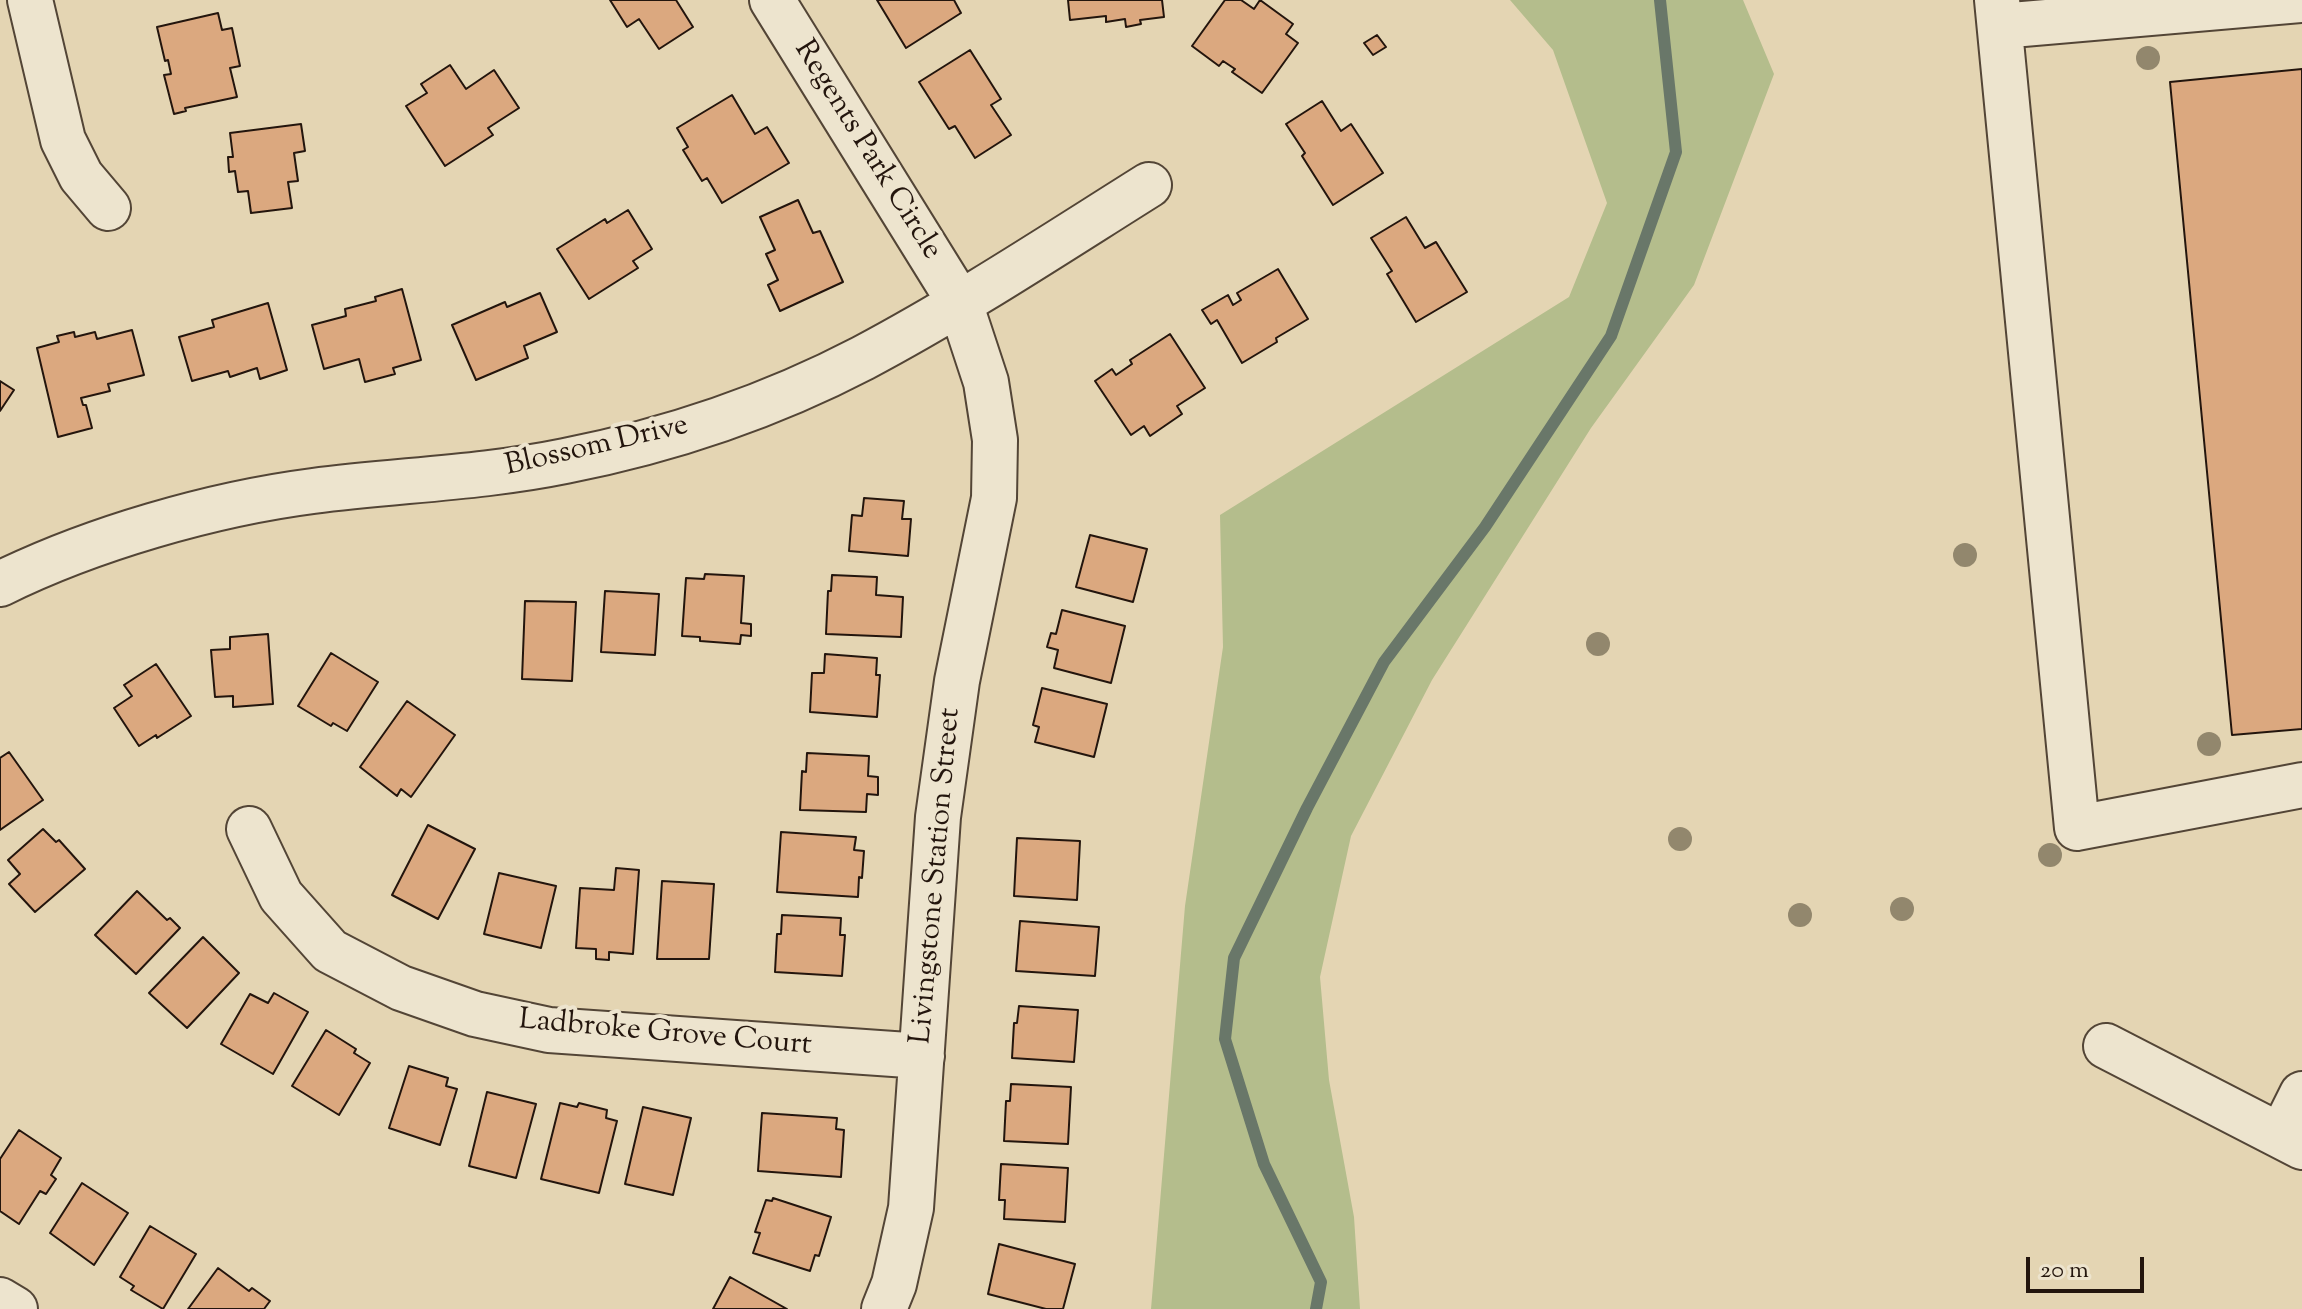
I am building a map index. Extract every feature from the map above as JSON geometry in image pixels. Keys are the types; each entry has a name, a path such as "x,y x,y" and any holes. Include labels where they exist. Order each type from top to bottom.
{"street":[{"path":"30,0 63,140 81,176 108,208"},
{"name":"Regents Park Circle","path":"772,0 960,303"},
{"path":"2300,0 1998,13 2077,828 2302,785"},
{"name":"Blossom Drive","path":"0,584 115,538 213,510 311,491 490,474 567,461 672,434 772,399 860,359 960,303 1149,185"},
{"name":"Livingstone Station Street","path":"884,1309 894,1284 911,1208 938,817 957,681 994,498 995,440 986,382 960,303"},
{"name":"Ladbroke Grove Court","path":"249,829 281,896 330,951 401,988 475,1014 549,1030 922,1056"},
{"path":"2106,1046 2292,1141 2302,1094"},
{"path":"0,1300 15,1309"}],"green space":[{"path":"1510,0 1743,0 1774,74 1694,285 1591,428 1432,680 1351,836 1320,977 1329,1080 1354,1217 1360,1309 1151,1309 1185,906 1223,647 1220,515 1569,297 1607,203 1553,50"}],"building":[{"path":"610,0 676,0 693,27 659,49 639,19 627,27"},
{"path":"877,0 954,0 961,13 906,48"},
{"path":"1068,0 1162,0 1164,17 1140,20 1141,24 1126,27 1125,19 1106,22 1106,16 1070,20"},
{"path":"1225,0 1241,0 1254,9 1260,0 1293,24 1286,34 1298,43 1262,93 1232,72 1235,69 1223,61 1219,66 1192,46"},
{"path":"218,13 222,30 232,28 240,66 230,68 237,97 185,108 186,111 174,114 164,75 171,74 157,27"},
{"path":"1377,35 1386,47 1373,55 1364,43"},
{"path":"970,50 1001,99 991,105 1011,135 975,158 955,126 949,129 919,82"},
{"path":"450,65 466,89 494,70 519,108 488,128 493,135 445,166 406,106 427,93 421,84"},
{"path":"2302,69 2302,729 2232,735 2170,82"},
{"path":"732,95 755,134 767,127 789,163 722,203 707,178 702,181 683,150 688,147 677,128"},
{"path":"1322,101 1341,131 1351,124 1383,173 1333,205 1286,124"},
{"path":"301,124 305,151 294,153 298,181 288,182 292,208 251,213 248,191 238,192 235,171 229,172 228,157 233,157 230,133"},
{"path":"798,200 813,233 820,231 843,282 780,311 768,285 778,280 766,254 775,250 760,217"},
{"path":"628,210 652,249 633,261 638,268 589,299 557,249 605,219 607,223"},
{"path":"1406,217 1425,248 1436,242 1467,292 1416,322 1387,274 1392,271 1371,238"},
{"path":"1278,269 1308,319 1242,363 1217,320 1211,324 1202,310 1228,295 1233,305 1241,300 1237,293"},
{"path":"402,289 421,360 393,368 395,374 365,382 359,359 324,369 312,325 346,316 345,309 376,301 375,297"},
{"path":"540,293 557,332 524,346 528,358 476,380 452,325 505,302 507,307"},
{"path":"268,303 287,370 260,379 257,368 230,377 228,371 192,381 179,337 214,327 212,320"},
{"path":"132,330 144,375 108,384 110,391 81,398 92,428 58,437 37,348 59,342 57,336 74,332 75,337 95,332 97,339"},
{"path":"1170,334 1205,388 1177,406 1182,414 1150,436 1144,426 1131,435 1095,381 1112,369 1116,375 1132,364 1130,360"},
{"path":"0,381 14,390 0,411"},
{"path":"864,498 904,501 902,519 911,519 908,556 849,551 852,515 862,516"},
{"path":"1090,535 1147,549 1133,602 1076,587"},
{"path":"705,574 744,576 741,623 751,624 751,636 741,635 740,644 700,641 700,637 682,636 686,578 704,579"},
{"path":"832,575 877,577 876,595 903,597 901,637 826,634"},
{"path":"605,591 659,594 655,655 601,652"},
{"path":"525,601 576,602 572,681 522,679"},
{"path":"1062,610 1125,626 1111,683 1054,668 1058,650 1047,647 1051,633 1056,634"},
{"path":"268,634 273,704 233,707 233,696 215,697 211,650 230,649 230,637"},
{"path":"331,653 378,682 347,731 333,723 331,726 298,706"},
{"path":"825,654 877,658 876,675 880,675 877,717 810,712 812,673 824,673"},
{"path":"156,664 191,716 139,746 114,708 132,696 124,685"},
{"path":"1042,688 1107,704 1094,757 1035,742 1039,727 1033,725"},
{"path":"407,701 455,735 411,797 401,789 397,796 360,767"},
{"path":"9,752 43,800 0,830 0,758"},
{"path":"807,753 869,756 868,776 878,777 878,795 867,794 866,812 800,810 802,771 806,772"},
{"path":"428,825 475,849 438,919 392,895"},
{"path":"43,829 56,842 59,840 85,869 35,912 9,884 20,874 8,860"},
{"path":"781,832 856,837 854,850 864,851 858,897 777,892"},
{"path":"1017,838 1080,841 1077,900 1014,896"},
{"path":"616,868 639,870 633,954 609,952 609,960 596,959 596,949 576,948 580,888 614,890"},
{"path":"499,873 556,886 541,948 484,934"},
{"path":"662,881 714,884 709,959 657,959"},
{"path":"137,891 167,920 170,918 180,928 136,974 95,935"},
{"path":"782,915 841,918 840,935 845,935 842,976 775,972 777,934 781,934"},
{"path":"1020,921 1099,927 1095,976 1016,971"},
{"path":"203,937 239,973 187,1028 149,993"},
{"path":"274,993 308,1012 273,1074 221,1044 250,994 268,1003"},
{"path":"1019,1006 1078,1010 1074,1062 1012,1058 1014,1023 1017,1023"},
{"path":"326,1030 356,1049 354,1053 370,1063 339,1115 292,1086"},
{"path":"409,1066 448,1078 446,1086 457,1089 440,1145 389,1128"},
{"path":"1011,1084 1071,1087 1068,1144 1004,1141 1006,1101 1010,1101"},
{"path":"487,1092 536,1104 516,1178 469,1166"},
{"path":"560,1103 577,1107 579,1103 607,1110 606,1118 617,1121 599,1193 541,1179"},
{"path":"643,1107 691,1118 673,1195 625,1184"},
{"path":"762,1113 837,1118 836,1129 844,1130 841,1177 758,1171"},
{"path":"19,1130 61,1158 51,1175 56,1179 46,1194 40,1191 19,1224 0,1211 0,1159"},
{"path":"1001,1164 1068,1168 1065,1222 1004,1219 1005,1200 999,1200"},
{"path":"82,1183 128,1213 94,1265 50,1233"},
{"path":"773,1198 831,1217 819,1256 815,1255 810,1271 753,1253 760,1233 755,1232 766,1200 772,1201"},
{"path":"150,1226 196,1254 163,1309 131,1290 134,1286 120,1277"},
{"path":"999,1244 1075,1264 1063,1309 1046,1309 988,1294"},
{"path":"218,1268 249,1291 252,1288 270,1301 264,1309 188,1309"},
{"path":"730,1277 787,1309 713,1309"}],"waterway":[{"path":"1316,1309 1321,1282 1264,1164 1225,1039 1234,958 1307,808 1384,662 1485,527 1611,336 1676,152 1660,0"}]}
